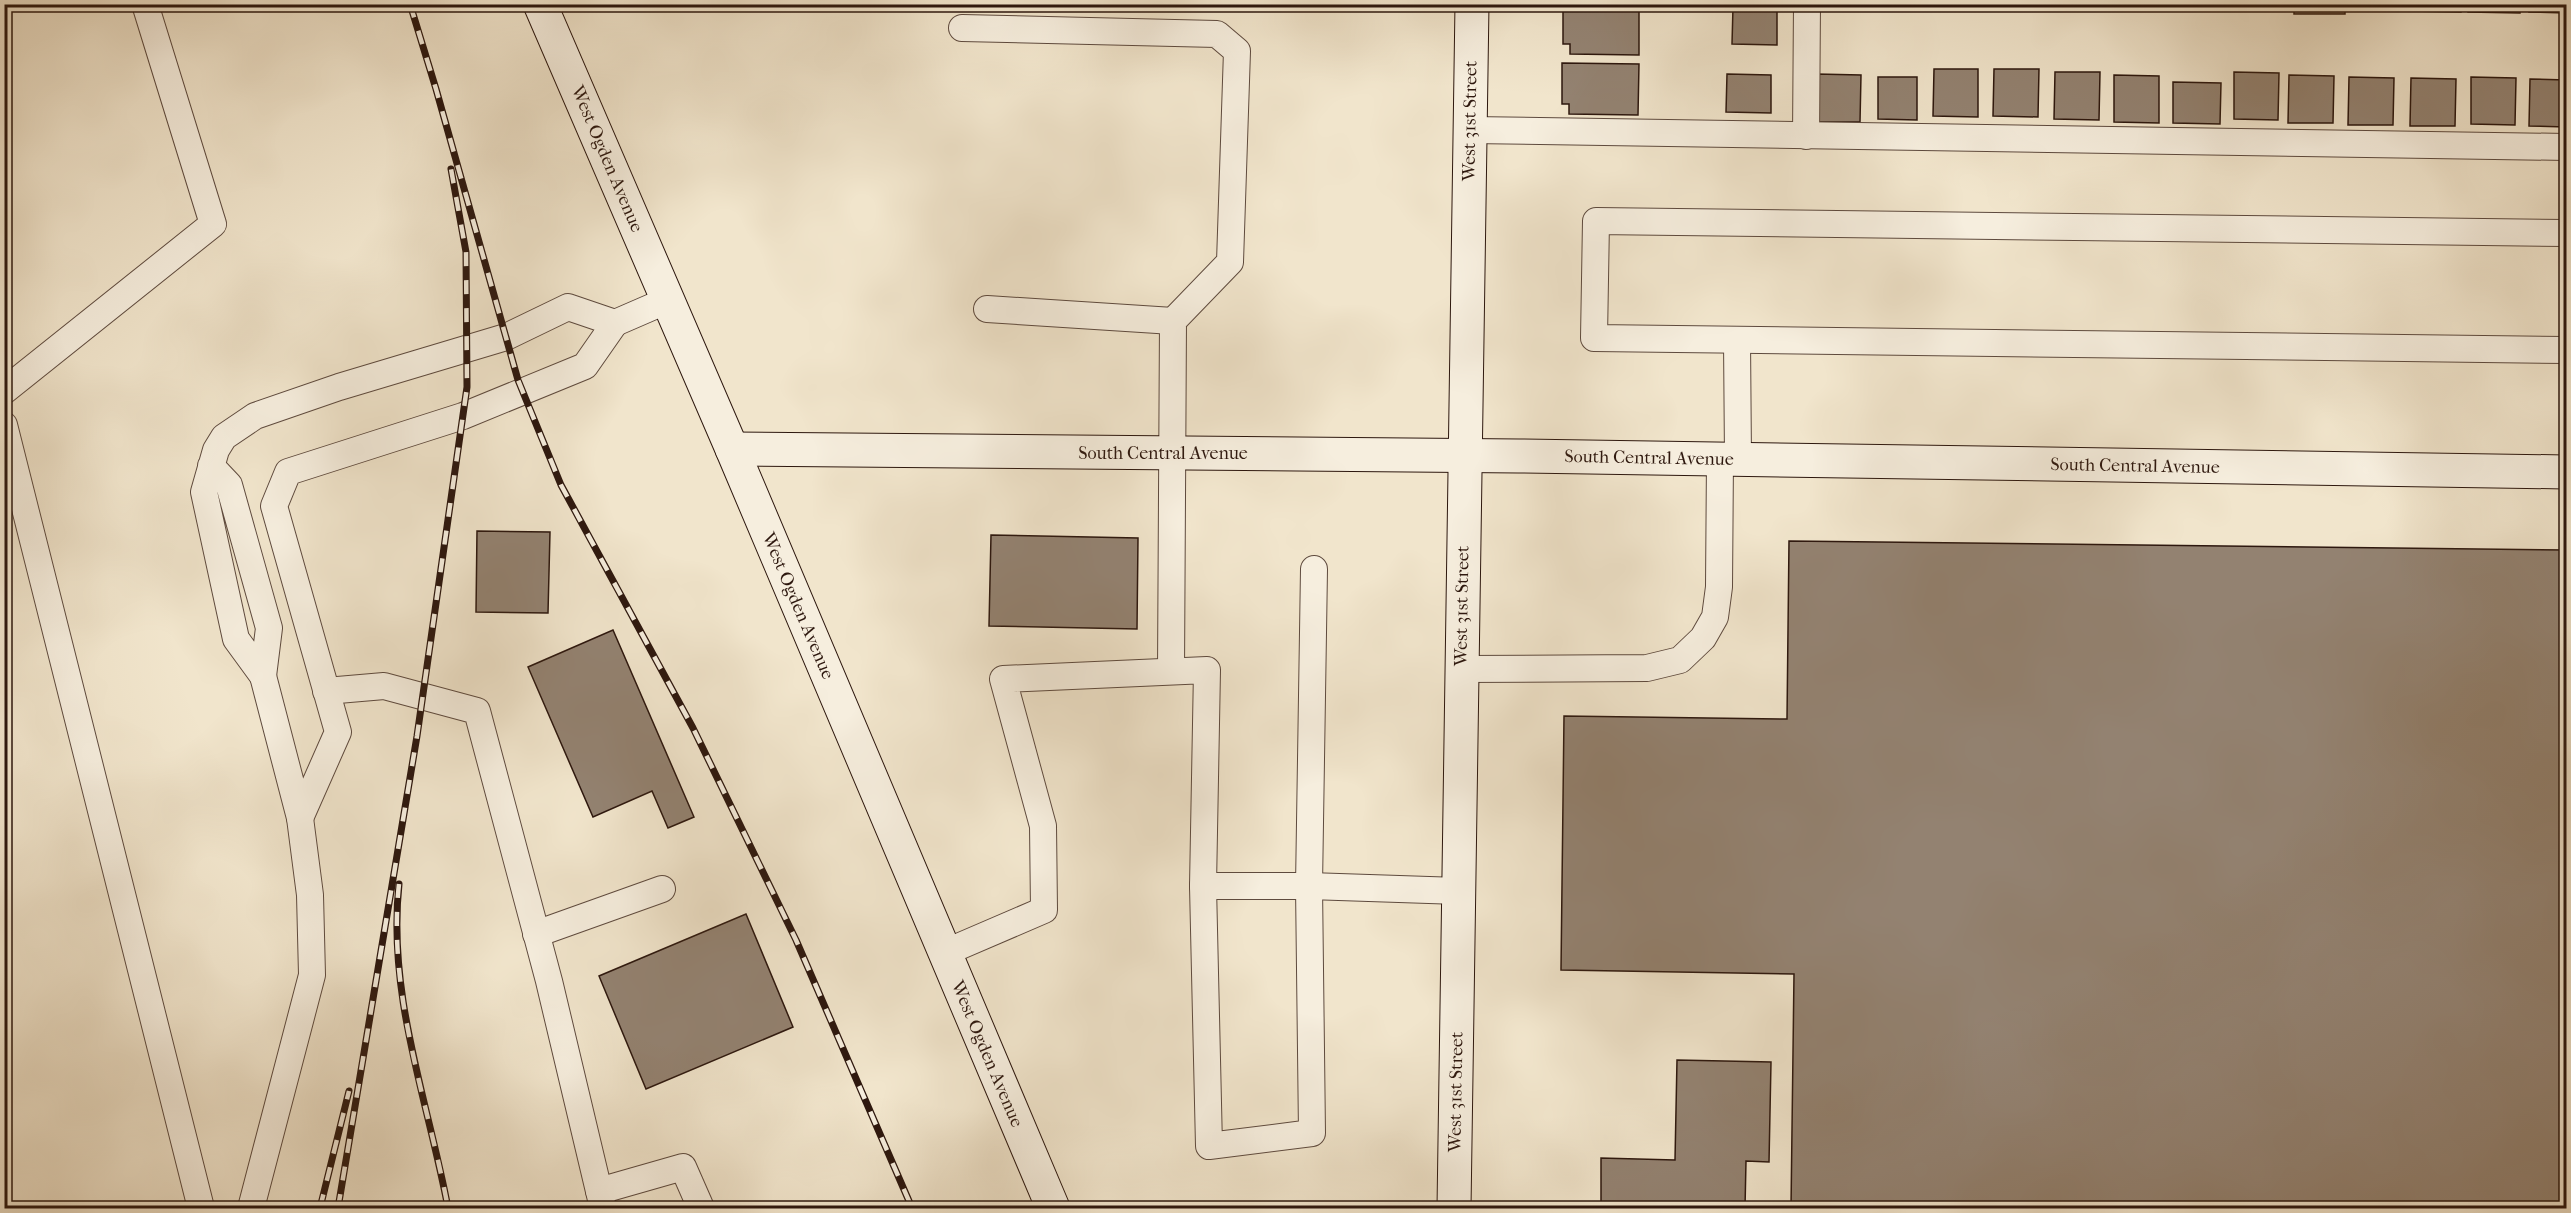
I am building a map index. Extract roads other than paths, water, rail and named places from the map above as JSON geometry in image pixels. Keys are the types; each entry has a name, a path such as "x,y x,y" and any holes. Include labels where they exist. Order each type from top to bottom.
{"main road":[{"name":"West Ogden Avenue","path":"540,4 732,449 1053,1209"},
{"name":"West 31st Street","path":"1454,1209 1472,4"},
{"name":"South Central Avenue","path":"732,449 1464,455 2566,472"}],"lane":[{"path":"4,391 213,224 145,4"},
{"path":"1806,136 1807,4"},
{"path":"962,28 1217,34 1237,51 1230,262 1173,321 1171,671"},
{"path":"1470,130 2566,147"},
{"path":"2566,233 1596,221 1594,338 2566,350"},
{"path":"300,818 338,732 274,506 288,472 463,416 585,366 615,323 668,300"},
{"path":"251,1209 312,975 310,895 300,818 262,676 236,639 225,596 204,492 216,450 224,437 255,416 506,337 568,307 615,323"},
{"path":"987,309 1173,321"},
{"path":"1461,669 1647,668 1680,660 1702,638 1715,617 1719,587 1737,340"},
{"path":"4,424 201,1209"},
{"path":"211,466 230,485 269,628 262,676"},
{"path":"944,953 1044,910 1043,826 1003,679 1208,670 1203,886 1209,1146 1312,1133 1309,886 1314,569"},
{"path":"326,691 384,686 477,711 536,934 601,1200 683,1167 701,1209"},
{"path":"1203,886 1309,886 1459,891"},
{"path":"536,934 662,889"}],"railway":[{"path":"410,4 518,380 561,485 693,728 796,940 912,1208"},
{"path":"338,1208 417,736 467,387 466,252 451,169"},
{"path":"399,884 397,925 404,1007 448,1208"},
{"path":"320,1208 349,1091"}]}
